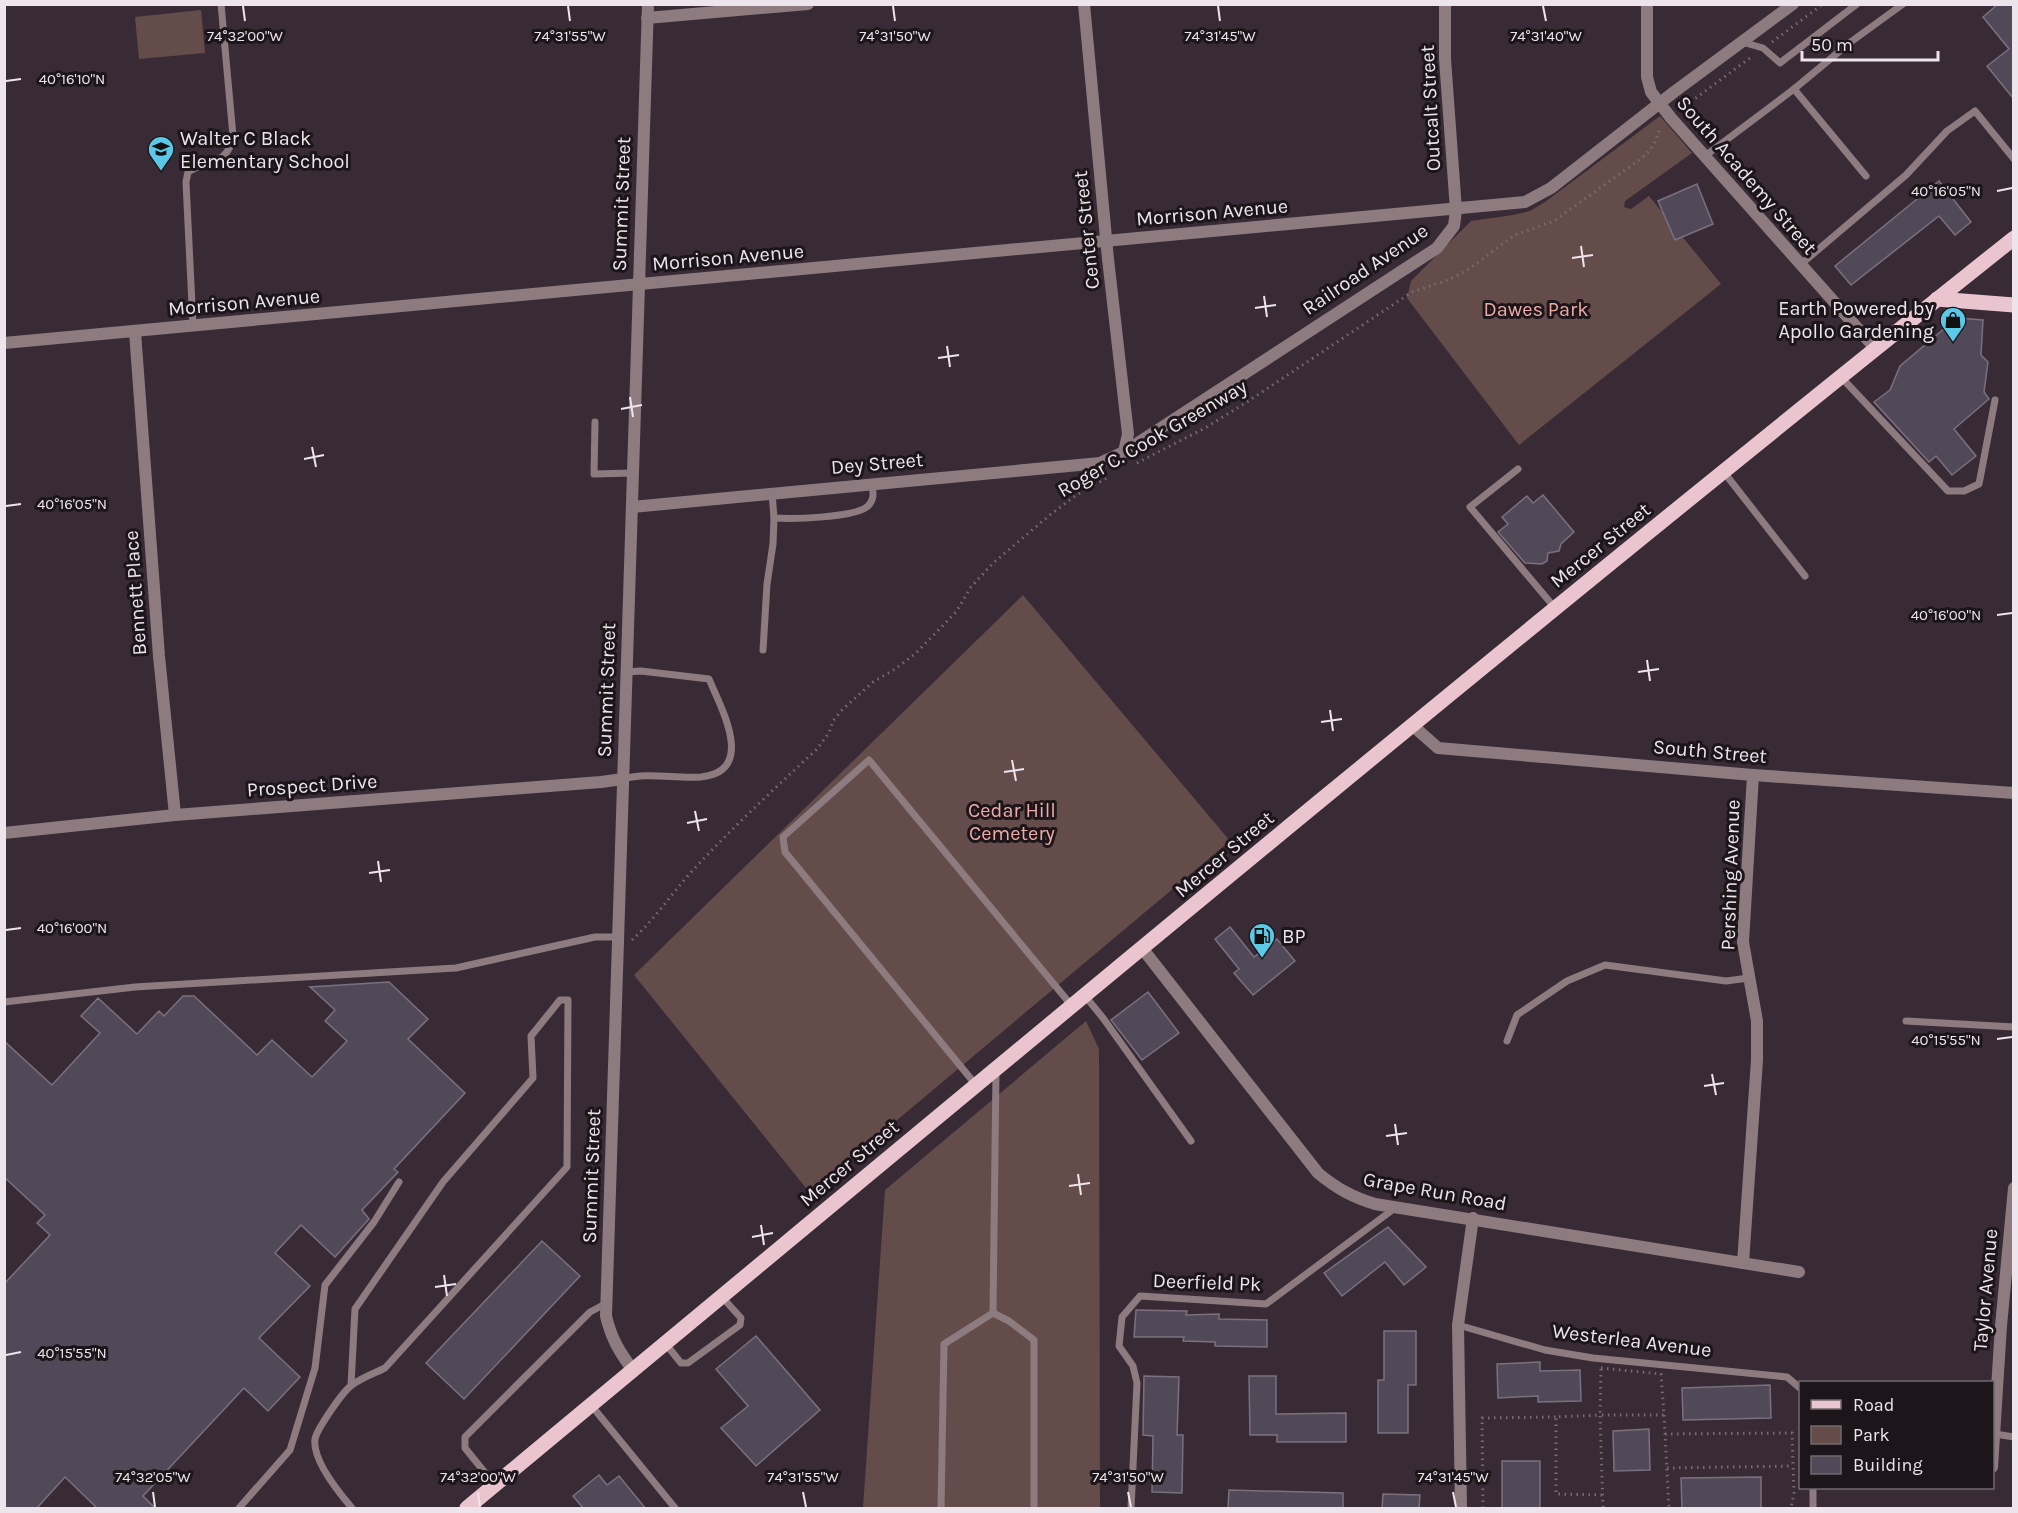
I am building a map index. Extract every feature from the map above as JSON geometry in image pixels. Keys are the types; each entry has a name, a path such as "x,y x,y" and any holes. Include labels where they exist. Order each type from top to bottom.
{"main road":[{"name":"Mercer Street","path":"467,1509 1412,725 2013,238"},
{"path":"1937,299 2013,305"}],"street":[{"name":"Summit Street","path":"633,1370 618,1351 610,1335 606,1317 648,4"},
{"path":"647,18 808,4"},
{"name":"Center Street","path":"1084,4 1106,242 1128,434 1124,452"},
{"name":"Outcalt Street","path":"1445,4 1444,59 1456,210"},
{"name":"South Academy Street","path":"1647,4 1647,77 1651,92 1659,104 1875,348"},
{"path":"1456,210 1525,202 1541,194 1793,4"},
{"name":"Morrison Avenue","path":"4,343 1456,210"},
{"name":"Railroad Avenue","path":"1124,452 1437,248 1454,226 1456,210"},
{"name":"Bennett Place","path":"135,332 159,656 175,815"},
{"name":"Dey Street","path":"632,507 1100,463 1124,452"},
{"name":"South Street","path":"1412,725 1438,748 1753,775 2013,793"},
{"name":"Pershing Avenue","path":"1743,1263 1757,1060 1757,1021 1743,942 1753,775"},
{"name":"Prospect Drive","path":"4,833 175,815 602,783 623,779"},
{"name":"Grape Run Road","path":"1142,948 1318,1173 1335,1188 1355,1198 1395,1208 1473,1218 1799,1272"},
{"name":"Taylor Avenue","path":"1994,1445 2013,1188"},
{"path":"1461,1509 1458,1325 1473,1218"}],"lane":[{"path":"193,326 186,182 188,172 223,158 230,149 233,136 221,4"},
{"path":"1742,42 1763,48 1780,63 1857,4"},
{"path":"1705,156 1794,89 1852,41 1904,4"},
{"path":"1794,89 1866,176"},
{"path":"1800,265 1906,176 1947,130 1975,111 2013,159"},
{"path":"1840,376 1948,491 1965,490 1979,484 1995,400"},
{"path":"595,422 594,474 633,473"},
{"path":"1518,469 1470,507 1555,609"},
{"path":"1723,471 1805,576"},
{"path":"774,518 803,519 860,511 868,506 873,497 872,483"},
{"path":"763,650 774,518 772,493"},
{"path":"623,779 636,775 703,777 721,770 729,761 733,744 728,724 709,679 641,671 626,672"},
{"path":"976,1085 784,852 783,837 869,760 1072,1006"},
{"path":"4,1002 135,987 456,968 595,937 618,937"},
{"path":"1507,1041 1517,1016 1567,981 1605,965 1726,981 1749,978"},
{"path":"1085,996 1191,1141"},
{"path":"351,1385 355,1309 442,1182 533,1078 531,1036 560,1000 568,1000 567,1167 385,1368 351,1385 328,1415 315,1440 319,1458 334,1487 352,1509"},
{"path":"1906,1021 2013,1027"},
{"path":"993,1313 996,1069"},
{"path":"239,1509 290,1450 315,1368 325,1285 375,1222 399,1182"},
{"name":"Deerfield Pk","path":"1131,1509 1137,1383 1133,1366 1119,1346 1122,1317 1140,1296 1266,1304 1395,1208"},
{"path":"665,1343 681,1363 688,1364 740,1325 741,1318 721,1296"},
{"path":"495,1485 465,1448 465,1437 590,1312 607,1303"},
{"path":"941,1509 944,1344 993,1313"},
{"path":"993,1313 1009,1321 1034,1340 1034,1509"},
{"name":"Westerlea Avenue","path":"1458,1325 1545,1350 1593,1358 1787,1377 1799,1387"},
{"path":"591,1405 675,1509"},
{"path":"1995,1434 2013,1437"},
{"path":"1813,1489 1814,1509"}],"path":[{"name":"Roger C. Cook Greenway","path":"1132,466 1205,428 1247,402 1412,292 1448,280 1466,271 1515,235 1554,221 1642,158 1657,142 1659,129"},
{"name":"Roger C. Cook Greenway","path":"618,953 643,930 719,842 817,749 842,710 873,682 915,654 956,612 971,587 992,564 1051,514 1078,494 1113,474"},
{"path":"1603,1509 1601,1368 1661,1374 1670,1509"},
{"path":"1483,1509 1482,1418 1664,1414"},
{"path":"1556,1417 1556,1494 1602,1495"},
{"path":"1665,1434 1792,1433 1794,1493 1791,1509"},
{"path":"1667,1468 1793,1466"}],"green space":[{"path":"201,10 205,53 139,59 135,17"},
{"name":"Dawes Park","path":"1660,116 1692,153 1625,201 1624,207 1631,209 1649,196 1721,284 1519,445 1407,298 1411,281 1471,221 1530,211"},
{"name":"Cedar Hill Cemetery","path":"1023,595 1230,841 810,1193 634,975"},
{"path":"1086,1021 1099,1049 1100,1508 863,1508 885,1190"}],"building":[{"path":"1998,4 2013,4 2013,98 1987,66 2009,49 1983,17"},
{"path":"1939,181 1971,222 1955,235 1939,216 1851,285 1835,266"},
{"path":"1697,184 1713,224 1675,240 1658,201"},
{"path":"1957,318 1983,320 1981,355 1988,362 1984,392 1989,399 1954,429 1976,456 1952,475 1936,456 1929,462 1874,402 1890,390 1900,366"},
{"path":"1543,495 1574,532 1561,544 1559,551 1548,553 1547,561 1542,564 1525,563 1498,532 1508,524 1502,517 1527,496 1533,503"},
{"name":"BP","path":"1230,927 1254,957 1277,939 1295,961 1253,995 1234,973 1239,969 1215,939"},
{"path":"389,982 428,1019 408,1039 465,1093 394,1169 398,1172 362,1210 369,1219 335,1257 301,1225 275,1253 310,1286 259,1338 300,1377 268,1411 244,1388 143,1496 156,1509 98,1509 65,1477 36,1509 4,1509 4,1284 50,1235 37,1223 45,1215 4,1177 4,1041 52,1085 100,1033 81,1016 98,998 137,1034 159,1011 164,1016 183,996 194,996 257,1055 272,1040 312,1077 347,1041 325,1021 335,1010 310,987"},
{"path":"1148,992 1179,1033 1142,1060 1111,1020"},
{"path":"1388,1227 1426,1267 1404,1285 1385,1262 1342,1296 1324,1273"},
{"path":"542,1241 580,1276 464,1399 426,1363"},
{"path":"1136,1310 1187,1311 1186,1315 1219,1314 1219,1319 1267,1320 1267,1347 1215,1346 1215,1342 1183,1341 1184,1337 1134,1337"},
{"path":"1384,1331 1416,1331 1416,1385 1408,1385 1408,1433 1378,1433 1378,1380 1384,1380"},
{"path":"756,1336 820,1410 756,1466 721,1428 748,1406 716,1369"},
{"path":"1540,1362 1540,1371 1580,1370 1581,1401 1538,1402 1538,1396 1498,1398 1497,1364"},
{"path":"1144,1376 1179,1377 1177,1435 1183,1435 1182,1493 1152,1492 1153,1436 1143,1435"},
{"path":"1249,1376 1276,1376 1276,1414 1346,1413 1346,1442 1277,1442 1277,1435 1250,1435"},
{"path":"1770,1385 1771,1418 1683,1420 1682,1388"},
{"path":"1649,1429 1650,1470 1614,1471 1613,1431"},
{"path":"1502,1461 1540,1461 1540,1509 1502,1509"},
{"path":"599,1475 607,1485 619,1476 646,1509 584,1509 573,1496"},
{"path":"1761,1477 1761,1509 1682,1509 1681,1478"},
{"path":"1229,1490 1343,1493 1343,1509 1228,1509"},
{"path":"1383,1494 1420,1495 1419,1509 1382,1509"}],"place":[{"name":"Walter C Black Elementary School","path":"161,172"},
{"name":"Earth Powered by Apollo Gardening","path":"1953,343"},
{"name":"BP","path":"1262,959"}]}
